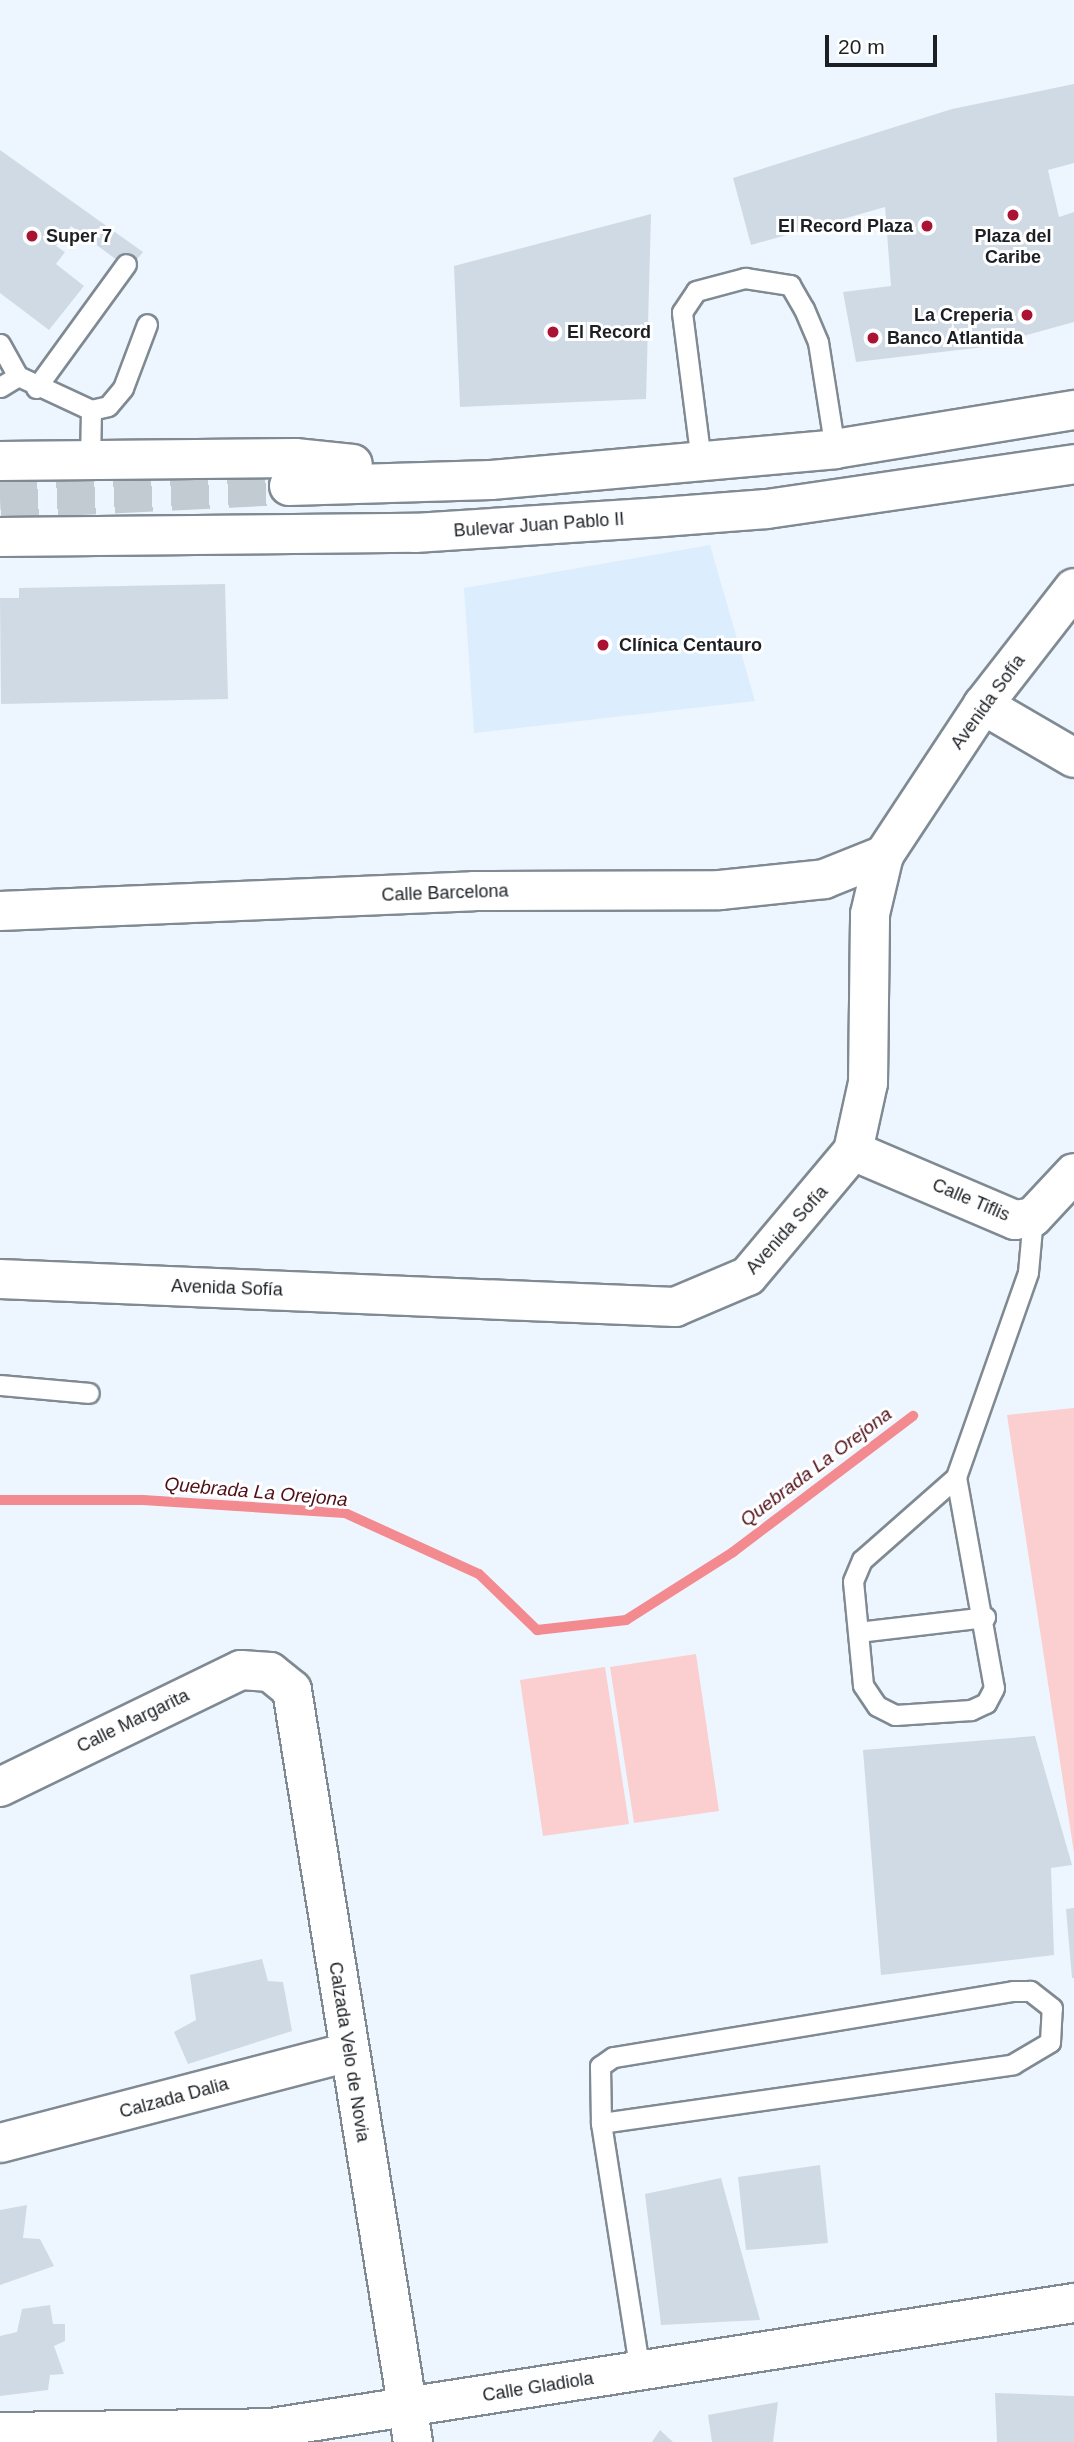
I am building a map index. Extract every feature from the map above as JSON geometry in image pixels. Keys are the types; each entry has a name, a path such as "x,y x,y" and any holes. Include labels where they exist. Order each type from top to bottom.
{"street":[{"path":"289,486 491,480 835,449 1074,410"},
{"path":"0,461 90,464 295,458 491,480"},
{"name":"Bulevar Juan Pablo II","path":"0,537 415,533 662,517 794,506 1074,464"},
{"path":"0,517 662,517"},
{"name":"Avenida Sofía","path":"0,1279 675,1307 748,1276 853,1151 868,1083 870,914 884,855 983,705 1074,588"},
{"path":"983,705 1074,758"},
{"name":"Calle Barcelona","path":"0,911 474,891 720,890 824,880 884,855"},
{"name":"Calle Tiflis","path":"853,1151 1015,1220 1033,1217 1074,1172"},
{"name":"Calle Margarita","path":"0,1787 241,1670 270,1672"},
{"name":"Calzada Velo de Novia","path":"270,1672 292,1690 300,1718 349,2052 410,2425"},
{"name":"Calzada Dalia","path":"0,2143 349,2052"},
{"name":"Calle Gladiola","path":"0,2432 228,2432 410,2425 640,2372 1074,2303"}],"lane":[{"path":"36,388 126,264"},
{"path":"701,461 682,312 696,290 745,278 790,285 804,309 818,342 835,449"},
{"path":"0,344 18,376 36,388 91,410 108,406 122,388 147,324"},
{"path":"0,387 18,376"},
{"path":"90,464 91,410"},
{"path":"956,1477 985,1617 994,1688 986,1703 971,1710 894,1715 877,1706 863,1685 853,1581 862,1560 956,1477 1028,1272 1033,1217"},
{"path":"0,1385 89,1393"},
{"path":"858,1632 985,1617"},
{"path":"601,2123 1013,2064 1050,2042 1052,2008 1030,1991 1013,1991 613,2057 600,2066 597,2077 601,2123 640,2372"}],"shaded area":[{"name":"Clínica Centauro","path":"710,545 755,701 474,733 464,588"},
{"path":"1074,1408 1074,1853 1007,1415"},
{"path":"696,1654 719,1811 634,1823 610,1667"},
{"path":"605,1667 629,1824 543,1836 520,1680"}],"building":[{"path":"1074,84 1074,163 1048,170 1059,217 1074,212 1074,322 984,347 856,362 843,292 891,286 885,207 751,245 733,178 952,109"},
{"name":"Super 7","path":"0,150 143,252 129,269 71,226 56,246 65,252 56,264 84,286 49,330 0,293"},
{"name":"El Record","path":"651,214 646,399 460,407 454,266"},
{"path":"225,584 228,699 1,704 0,598 19,598 19,588"},
{"path":"1035,1736 1072,1865 1051,1868 1054,1955 881,1975 863,1750"},
{"path":"1074,1908 1074,1978 1072,1978 1066,1909"},
{"path":"262,1959 268,1981 283,1982 292,2031 188,2064 174,2032 196,2020 190,1975"},
{"path":"820,2165 828,2243 746,2250 738,2177"},
{"path":"721,2178 760,2320 661,2325 645,2194"},
{"path":"27,2205 23,2238 40,2239 54,2266 0,2285 0,2210"},
{"path":"50,2305 53,2324 65,2324 65,2341 54,2346 64,2374 50,2375 48,2390 0,2396 0,2336 17,2332 22,2309"},
{"path":"995,2393 1074,2396 1074,2442 997,2442"},
{"path":"778,2402 773,2442 712,2442 708,2415"},
{"path":"660,2430 673,2442 652,2442"}],"waterway":[{"name":"Quebrada La Orejona","path":"0,1500 143,1500 345,1513 479,1574 537,1630 626,1620 733,1552 913,1416"}],"tunnel":[{"path":"0,500 289,486"}],"place":[{"name":"Plaza del Caribe","path":"1013,215"},
{"name":"El Record Plaza","path":"927,226"},
{"name":"Super 7","path":"32,236"},
{"name":"La Creperia","path":"1027,315"},
{"name":"El Record","path":"553,332"},
{"name":"Banco Atlantida","path":"873,338"},
{"name":"Clínica Centauro","path":"603,645"}]}
